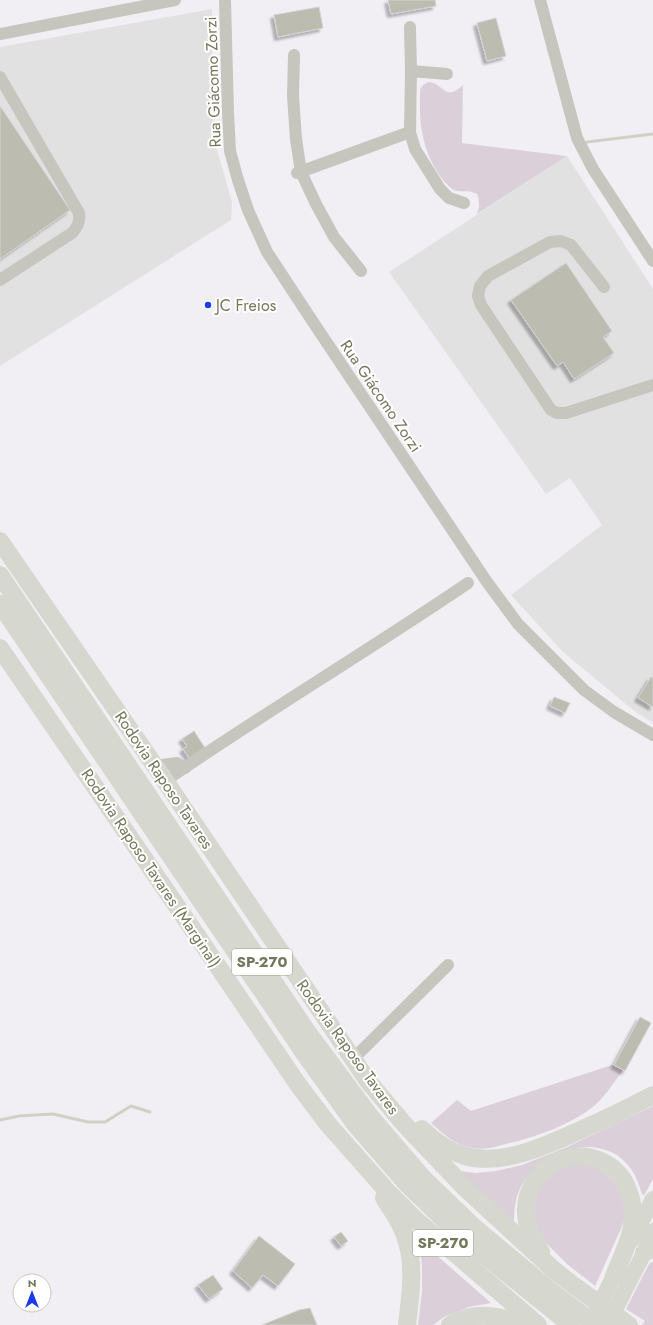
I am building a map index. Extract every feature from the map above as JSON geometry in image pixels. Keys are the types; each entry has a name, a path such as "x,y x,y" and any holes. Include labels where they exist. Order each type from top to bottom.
{"highway":[{"name":"Rodovia Raposo Tavares","path":"0,541 155,766 356,1064 404,1124 466,1189 554,1270 629,1325"},
{"name":"Rodovia Raposo Tavares","path":"0,575 306,1030 370,1116 424,1179 569,1317"},
{"name":"Rodovia Raposo Tavares","path":"0,604 304,1053 355,1124 407,1184 462,1238 569,1317 596,1325"},
{"name":"Rodovia Raposo Tavares (Marginal)","path":"3,659 200,940 297,1084 328,1123 387,1191 415,1219 538,1325"},
{"path":"356,1064 433,1140 454,1153 481,1158 514,1156 555,1142 624,1111 653,1095"},
{"path":"355,1154 392,1210 408,1242 412,1275 407,1325"},
{"path":"554,1270 530,1233 526,1214 528,1193 543,1171 557,1161 574,1156 591,1157 608,1164 621,1176 630,1192 633,1208 631,1231 614,1276"},
{"path":"450,1325 457,1320 472,1316 485,1315 499,1316 525,1325"}],"main road":[{"path":"589,1325 653,1199"},
{"path":"607,1325 648,1250 653,1231"}],"street":[{"path":"0,34 175,0"},
{"name":"Rua Giácomo Zorzi","path":"225,0 230,151 248,210 267,252 483,575 518,624 584,690 614,712 653,735"},
{"path":"540,0 577,138 593,169 653,261"},
{"path":"410,26 410,132 415,149 440,189 449,198 464,203"},
{"path":"294,55 293,96 299,173 334,238 361,271"},
{"path":"411,71 447,74"},
{"path":"0,77 79,213 80,220 78,227 72,233 0,280"},
{"path":"299,173 410,132"},
{"path":"604,287 571,246 560,241 550,242 488,276 480,286 478,296 480,305 551,410 557,413 566,413 653,385"},
{"path":"165,781 262,716 347,663 468,583"},
{"path":"155,766 177,763 185,768"},
{"path":"356,1064 448,965"}],"shaded area":[{"path":"212,9 213,136 232,202 231,220 0,366 0,47"},
{"path":"430,82 449,92 457,90 463,85 462,143 567,156 477,214 479,206 478,195 471,192 452,189 439,175 428,153 422,133 420,90 424,84"},
{"path":"567,156 653,289 653,723 633,710 563,652 511,595 602,525 570,478 546,494 389,272"},
{"path":"612,1065 623,1070 598,1103 573,1120 526,1139 494,1147 476,1149 466,1147 455,1142 431,1123 457,1100 471,1111"},
{"path":"653,1106 653,1179 644,1195 642,1194 631,1169 618,1156 611,1152 594,1147 567,1150 533,1171 525,1180 521,1186 517,1198 514,1224 458,1171 476,1173 496,1171 522,1165 567,1147"},
{"path":"570,1164 586,1164 599,1168 619,1187 625,1206 624,1222 595,1286 567,1264 543,1240 537,1229 532,1208 543,1180 554,1171"},
{"path":"420,1243 426,1246 491,1303 469,1307 444,1317 433,1325 418,1325 422,1292"},
{"path":"653,1261 653,1325 642,1325 645,1321 626,1309 649,1264"}],"building":[{"path":"388,0 435,0 436,6 391,14"},
{"path":"319,7 323,28 278,37 274,15"},
{"path":"496,18 506,56 487,61 477,23"},
{"path":"0,106 70,210 0,259"},
{"path":"566,263 612,331 603,337 614,353 574,379 563,362 557,366 511,300"},
{"path":"651,677 653,678 653,707 638,698"},
{"path":"554,697 570,703 565,713 550,706"},
{"path":"194,731 205,748 194,765 183,749 187,746 182,739"},
{"path":"640,1017 651,1023 625,1071 614,1065"},
{"path":"341,1232 348,1241 341,1246 334,1237"},
{"path":"259,1236 295,1264 278,1286 263,1275 252,1288 233,1271"},
{"path":"213,1275 223,1289 209,1299 198,1285"},
{"path":"310,1308 317,1325 262,1325 299,1310"}],"waterway":[{"path":"587,142 653,134"},
{"path":"0,1120 19,1116 53,1114 88,1122 105,1122 131,1106 150,1112"}],"place":[{"name":"JC Freios","path":"208,305"}]}
